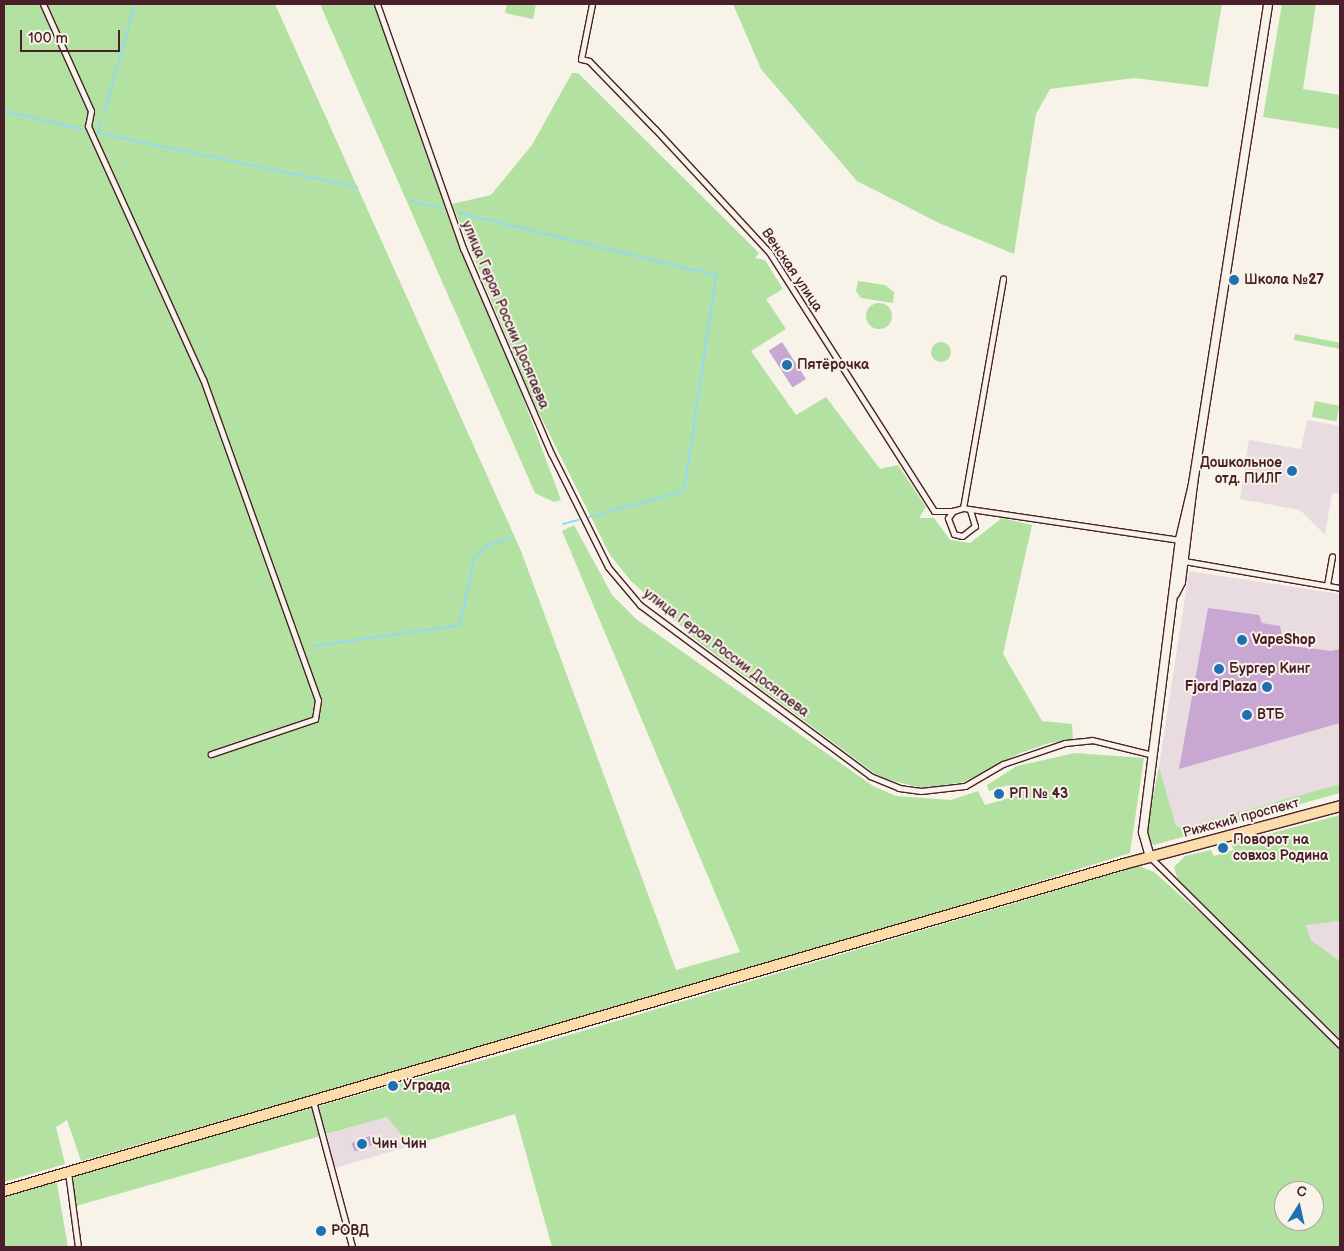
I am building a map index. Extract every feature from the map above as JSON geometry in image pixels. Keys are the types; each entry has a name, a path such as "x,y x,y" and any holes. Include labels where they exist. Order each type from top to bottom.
{"highway":[{"name":"Рижский проспект","path":"4,1191 1150,857 1340,806"}],"street":[{"path":"42,4 90,111 88,126 203,379 318,700 315,718 212,754"},
{"name":"улица Героя России Досягаева","path":"377,4 463,248 551,453 608,567 640,605 870,776 898,788 921,791 965,786 1003,764 1065,743 1092,740 1153,755"},
{"name":"Венская улица","path":"592,4 582,59 589,61 649,122 769,252 934,511 953,511"},
{"path":"1268,4 1175,594 1143,832 1150,857 1340,1045"},
{"path":"963,508 968,495 1004,278"},
{"path":"970,510 975,526 962,536 948,527 953,511 963,508 1184,540"},
{"path":"1175,594 1184,561 1184,540"},
{"path":"1327,585 1332,556"},
{"path":"1184,561 1340,588"},
{"path":"313,1100 352,1247"},
{"path":"68,1171 78,1247"}],"shaded area":[{"name":"Дошкольное отд. ПИЛГ","path":"1307,420 1340,426 1340,494 1332,493 1325,535 1300,510 1240,499 1249,440 1301,449"},
{"path":"1189,571 1340,594 1340,784 1183,828 1176,826 1159,767"},
{"path":"1340,921 1340,961 1311,940 1306,924"},
{"path":"387,1117 410,1146 332,1169 323,1136"}],"green space":[{"path":"4,4 275,4 521,551 676,970 740,952 562,531 574,525 612,595 636,619 873,786 896,796 951,800 978,791 985,805 1012,797 1009,785 989,791 987,785 1017,766 1075,753 1144,758 1130,853 747,972 81,1161 67,1120 56,1127 65,1164 4,1182"},
{"path":"320,4 376,4 561,500 554,502 535,493"},
{"path":"507,4 536,4 533,19 505,13"},
{"path":"733,4 1222,4 1208,87 1134,78 1050,89 1036,114 1014,254 939,223 857,181 761,69"},
{"path":"1282,4 1316,4 1303,89 1340,95 1340,129 1263,117"},
{"path":"572,73 578,73 759,253 755,258 765,260 783,289 766,299 786,329 751,351 796,415 826,397 880,469 898,465 926,507 919,518 934,518 950,540 970,543 1002,518 1032,525 1003,654 1042,721 1072,724 1073,740 1049,743 1018,754 964,782 922,788 881,778 700,643 631,581 610,555 531,397 452,204 491,195 532,145"},
{"path":"858,281 885,285 894,292 893,303 861,298 856,291"},
{"path":"879,303 888,307 892,316 888,325 879,329 870,325 866,316 870,307"},
{"path":"1295,334 1340,343 1339,349 1294,340"},
{"path":"937,342 945,342 951,348 951,356 945,362 937,362 931,356 931,348"},
{"path":"1315,401 1340,406 1336,421 1312,417"},
{"path":"1159,767 1176,826 1183,828 1340,784 1340,793 1154,845 1145,837"},
{"path":"1340,815 1340,921 1306,925 1311,940 1340,961 1340,1039 1178,880 1174,867 1185,856 1211,850 1214,856 1234,850 1231,844"},
{"path":"1139,866 1154,872 1214,925 1340,1049 1340,1247 552,1247 515,1114 410,1146 387,1117 69,1208 68,1176 505,1054"},
{"path":"56,1178 68,1247 4,1247 4,1194"}],"building":[{"name":"Пятёрочка","path":"782,342 806,379 793,388 769,351"},
{"name":"Fjord Plaza","path":"1208,608 1259,615 1262,623 1280,626 1284,645 1331,651 1340,649 1340,723 1179,769"},
{"name":"Чин Чин","path":"370,1136 373,1144 355,1152 351,1143"}],"waterway":[{"path":"104,113 135,4"},
{"path":"4,111 81,129"},
{"path":"101,122 98,133 357,187"},
{"path":"409,201 441,208"},
{"path":"459,213 716,275 684,491 589,517"},
{"path":"563,524 578,520"},
{"path":"314,646 460,625 474,559 488,545 511,538"}],"place":[{"name":"Школа №27","path":"1234,280"},
{"name":"Пятёрочка","path":"787,365"},
{"name":"Дошкольное отд. ПИЛГ","path":"1292,471"},
{"name":"VapeShop","path":"1242,640"},
{"name":"Бургер Кинг","path":"1219,669"},
{"name":"Fjord Plaza","path":"1267,687"},
{"name":"ВТБ","path":"1247,715"},
{"name":"РП № 43","path":"999,794"},
{"name":"Поворот на совхоз Родина","path":"1223,848"},
{"name":"Уграда","path":"393,1086"},
{"name":"Чин Чин","path":"362,1144"},
{"name":"РОВД","path":"321,1231"}]}
